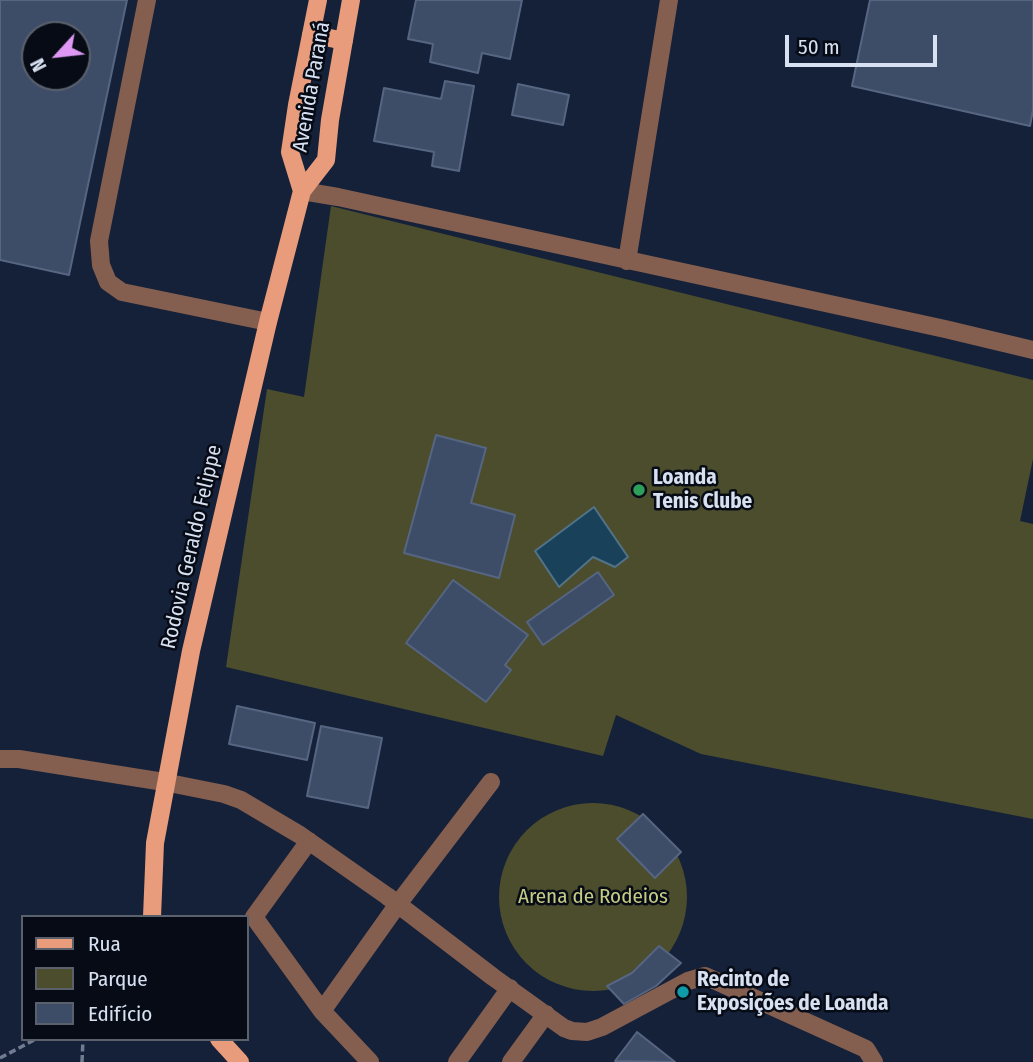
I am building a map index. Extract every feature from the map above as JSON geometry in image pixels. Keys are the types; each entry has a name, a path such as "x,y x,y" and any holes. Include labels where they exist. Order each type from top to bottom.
{"main road":[{"name":"Avenida Paraná","path":"302,191 290,152 318,0"},
{"name":"Avenida Paraná","path":"302,191 326,160 330,120 351,0"},
{"path":"311,34 344,41"},
{"name":"Rodovia Geraldo Felippe","path":"152,915 155,843 164,782 191,651 268,321 302,191"},
{"path":"221,1041 240,1062"}],"street":[{"path":"147,0 99,241 101,265 108,282 122,292 268,321"},
{"path":"627,261 669,0"},
{"path":"302,191 1033,350"},
{"path":"0,759 19,759 164,782 241,800 309,841 572,1031 594,1030 688,981 705,976 866,1049 874,1062"},
{"path":"322,1012 398,904 491,782"},
{"path":"309,841 254,917 322,1012 370,1062"},
{"path":"457,1062 510,988"},
{"path":"511,1062 546,1014"}],"path":[{"path":"0,1058 32,1041"},
{"path":"82,1062 83,1041"}],"green space":[{"name":"Loanda Tenis Clube","path":"331,206 1033,380 1033,459 1020,521 1033,524 1033,819 701,754 616,715 603,756 226,667 267,389 304,397"},
{"name":"Arena de Rodeios","path":"593,803 629,810 659,831 680,861 687,897 680,933 659,963 629,984 593,991 557,984 527,963 506,933 499,897 506,861 527,831 557,810"}],"water":[{"path":"594,507 628,557 615,567 593,557 559,587 535,551"}],"building":[{"path":"0,0 127,0 69,275 0,260"},
{"path":"416,0 522,0 510,59 482,53 478,73 430,62 433,44 408,39"},
{"path":"870,0 1033,0 1033,110 1030,126 852,86"},
{"path":"445,81 474,86 459,171 432,166 434,152 374,141 384,88 441,99"},
{"path":"518,84 569,95 563,125 512,115"},
{"path":"436,435 486,448 471,503 515,515 499,578 404,553"},
{"path":"598,572 614,595 543,645 527,622"},
{"path":"453,580 528,635 505,665 511,670 486,702 406,643"},
{"path":"237,706 315,723 307,760 229,744"},
{"path":"321,726 382,738 368,808 307,796"},
{"path":"643,814 681,852 655,878 617,839"},
{"path":"659,946 681,963 656,986 624,1004 607,986 632,973"},
{"path":"637,1032 675,1062 615,1061"}],"place":[{"name":"Loanda Tenis Clube","path":"639,490"},
{"name":"Recinto de Exposições de Loanda","path":"683,992"}]}
